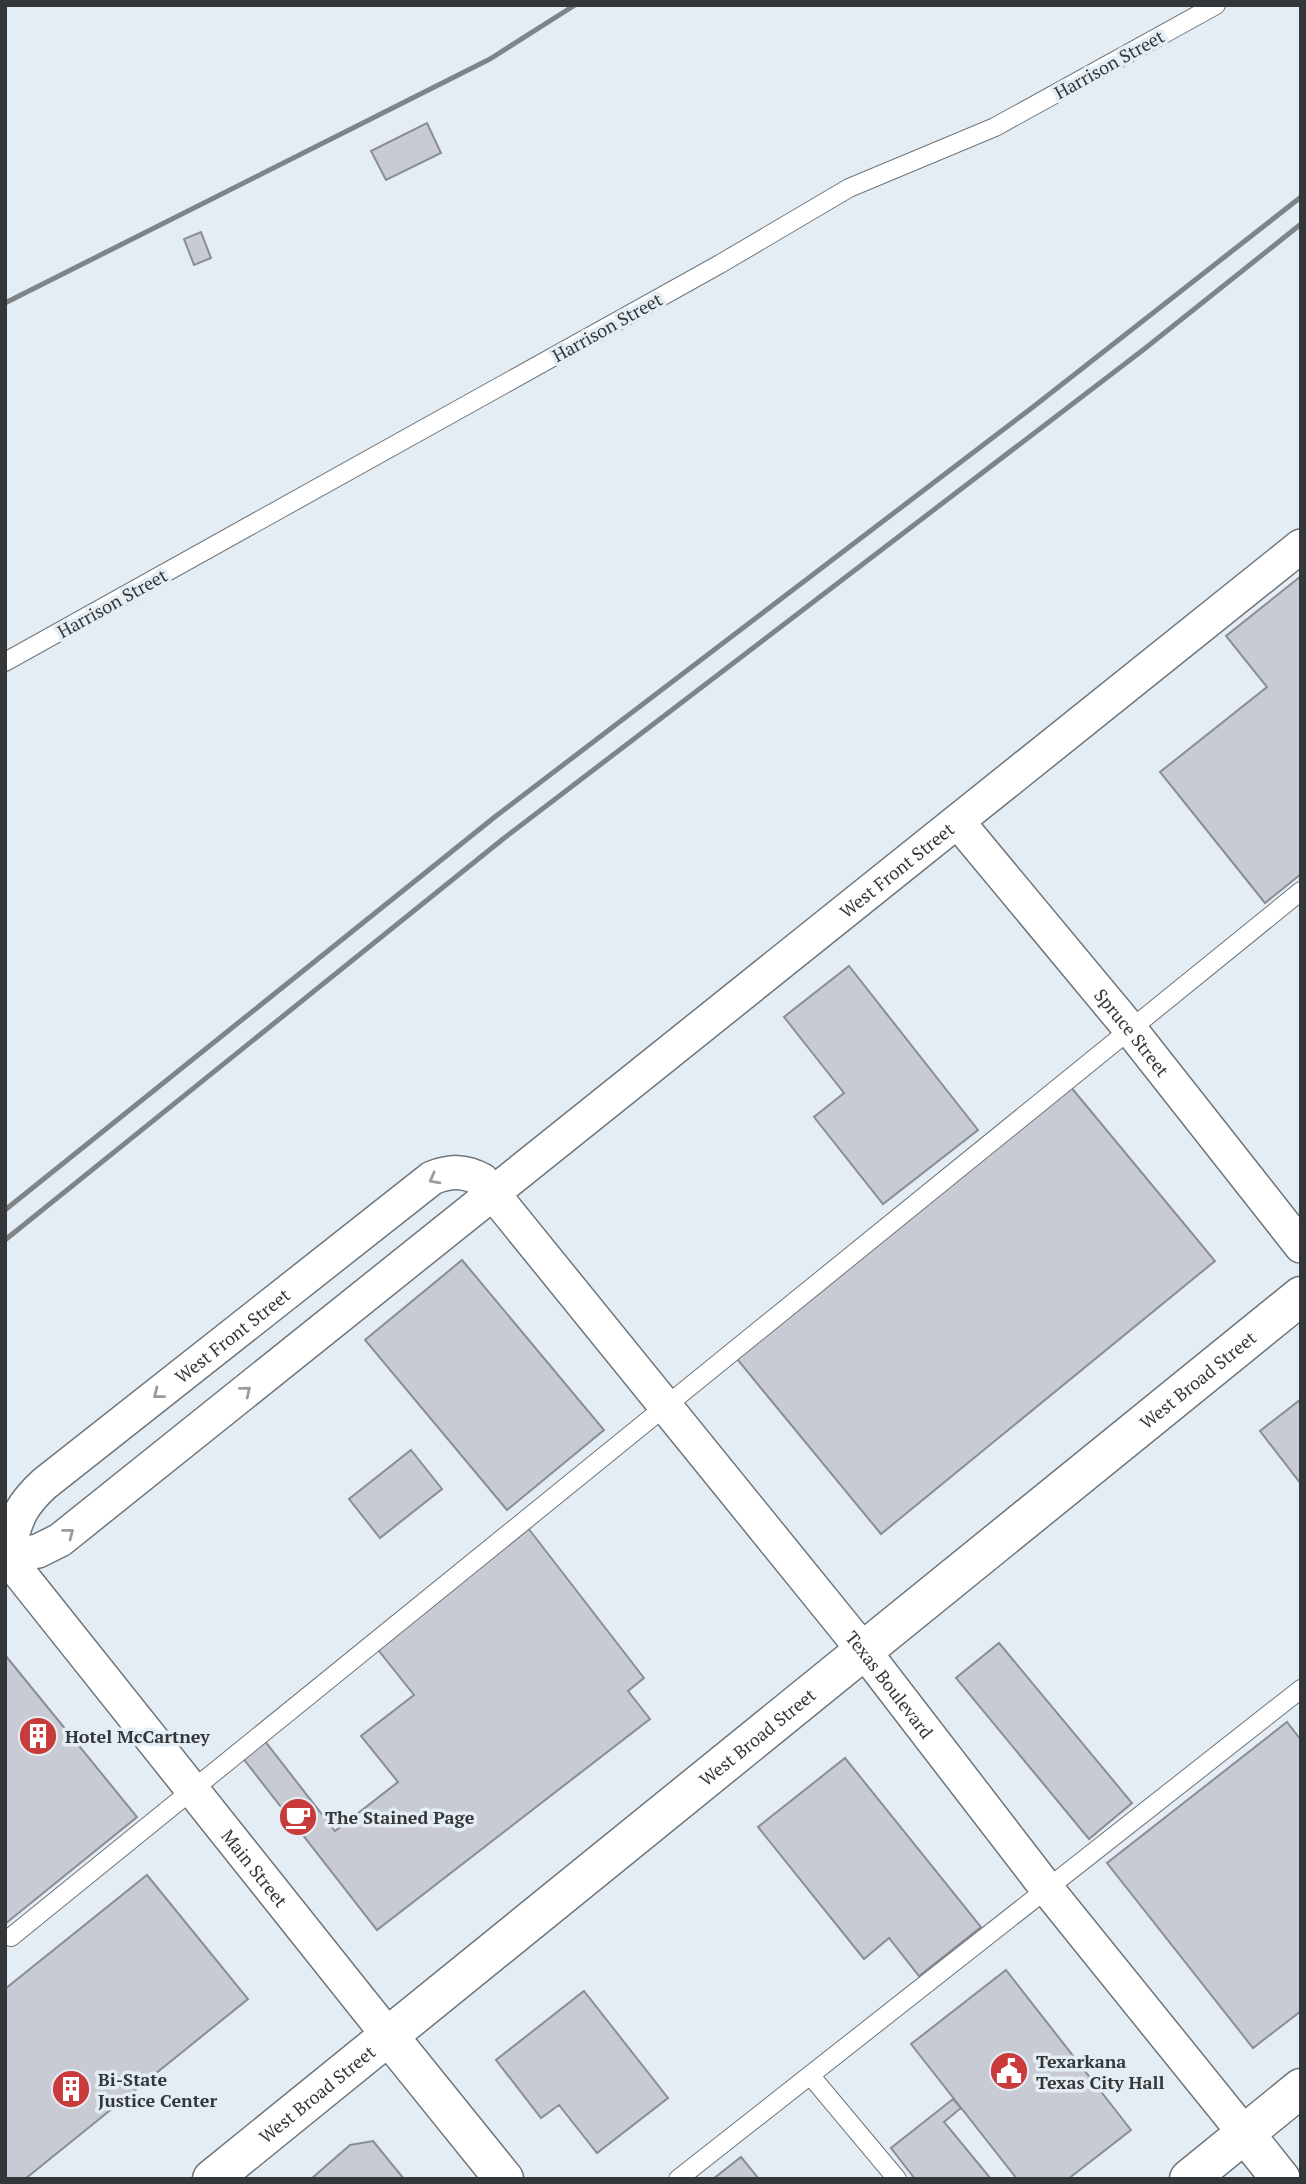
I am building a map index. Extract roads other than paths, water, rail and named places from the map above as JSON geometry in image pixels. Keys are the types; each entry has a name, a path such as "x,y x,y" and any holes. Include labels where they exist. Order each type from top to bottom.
{"street":[{"name":"West Front Street","path":"492,1193 482,1180 471,1174 446,1173 432,1178 44,1484 29,1498 15,1521 6,1556 38,1551 60,1540 1301,546"},
{"name":"Spruce Street","path":"958,822 1130,1029 1301,1246"},
{"name":"Texas Boulevard","path":"492,1193 864,1651 1048,1891 1281,2179"},
{"name":"West Broad Street","path":"212,2179 387,2034 1301,1296"},
{"name":"Main Street","path":"6,1556 504,2179"},
{"path":"1189,2179 1301,2088"}],"lane":[{"name":"Harrison Street","path":"5,663 708,271 831,198 995,127 1216,5"},
{"path":"11,1937 1301,891"},
{"path":"678,2179 1298,1696"},
{"path":"810,2075 897,2179"}],"railway":[{"path":"5,303 490,59 575,5"},
{"path":"5,1210 496,816 1033,407 1301,197"},
{"path":"5,1240 503,839 1143,350 1301,224"}],"place":[{"name":"Hotel McCartney","path":"38,1736"},
{"name":"The Stained Page","path":"298,1817"},
{"name":"Texarkana Texas City Hall","path":"1009,2071"},
{"name":"Bi-State Justice Center","path":"71,2089"}]}
